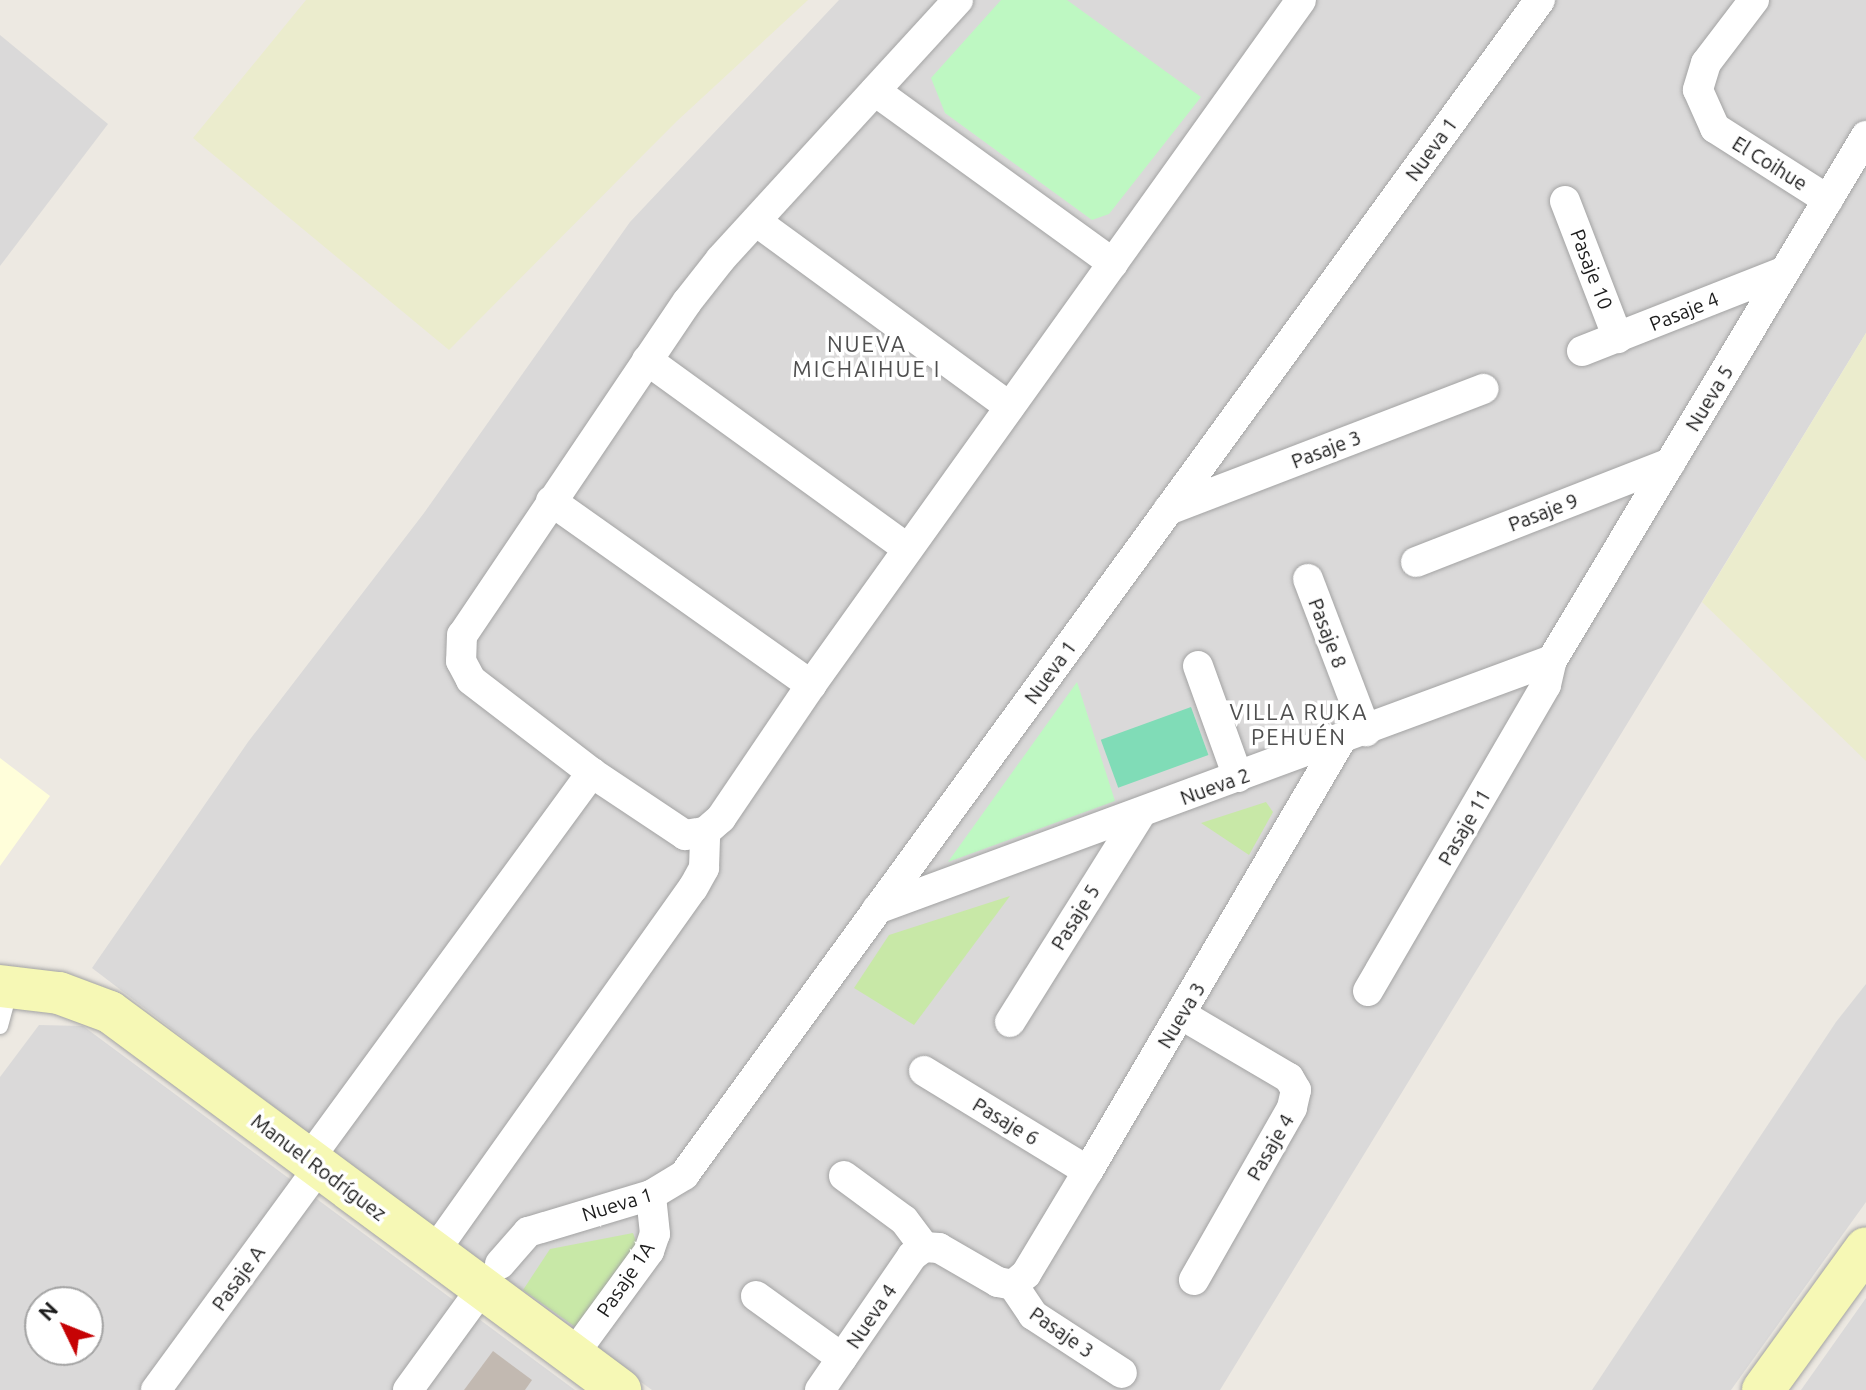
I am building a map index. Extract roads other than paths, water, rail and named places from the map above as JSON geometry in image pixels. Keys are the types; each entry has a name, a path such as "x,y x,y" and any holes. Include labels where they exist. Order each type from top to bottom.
{"street":[{"path":"958,0 720,260 647,360 468,623 459,648 461,661 471,680 592,773 685,835 705,832 721,818 811,685 1301,0"},
{"name":"Nueva 1","path":"408,1390 491,1276 528,1232 651,1195 684,1175 1540,0"},
{"name":"El Coihue","path":"1754,0 1706,63 1698,90 1715,128 1828,200"},
{"path":"875,91 1113,263"},
{"name":"Nueva 5","path":"1552,660 1866,136"},
{"name":"Pasaje 10","path":"1565,201 1618,338"},
{"path":"757,222 1010,407"},
{"name":"Pasaje 4","path":"1582,351 1785,271"},
{"path":"647,360 908,549"},
{"name":"Pasaje 3","path":"1168,510 1484,389"},
{"name":"Pasaje 9","path":"1416,562 1670,463"},
{"path":"551,501 811,685"},
{"name":"Pasaje 8","path":"1308,579 1353,735"},
{"name":"Nueva 2","path":"877,909 1552,660"},
{"name":"Pasaje 11","path":"1368,991 1546,685 1552,660"},
{"path":"1198,666 1238,777"},
{"name":"Nueva 3","path":"1013,1285 1026,1274 1353,735"},
{"name":"Pasaje A","path":"156,1390 592,773"},
{"name":"Pasaje 5","path":"1010,1022 1141,813"},
{"path":"434,1252 693,888 704,868 705,832"},
{"name":"Manuel Rodríguez","path":"3,999 59,993 110,1012 434,1252 491,1276 573,1355 620,1390"},
{"name":"Pasaje 4","path":"1182,1015 1283,1074 1296,1090 1295,1102 1194,1280"},
{"name":"Pasaje 6","path":"924,1071 1088,1171"},
{"path":"844,1176 904,1220 924,1247 939,1248 998,1282 1013,1285"},
{"name":"Pasaje 1A","path":"573,1355 649,1251 655,1234 651,1195"},
{"name":"Nueva 4","path":"820,1390 912,1256 924,1247"},
{"path":"1763,1390 1866,1248"},
{"name":"Pasaje 3","path":"1013,1285 1033,1315 1122,1373"},
{"path":"756,1296 842,1358"}],"district":[{"name":"NUEVA MICHAIHUE I","path":"867,356"},
{"name":"VILLA RUKA PEHUÉN","path":"1299,724"}]}
